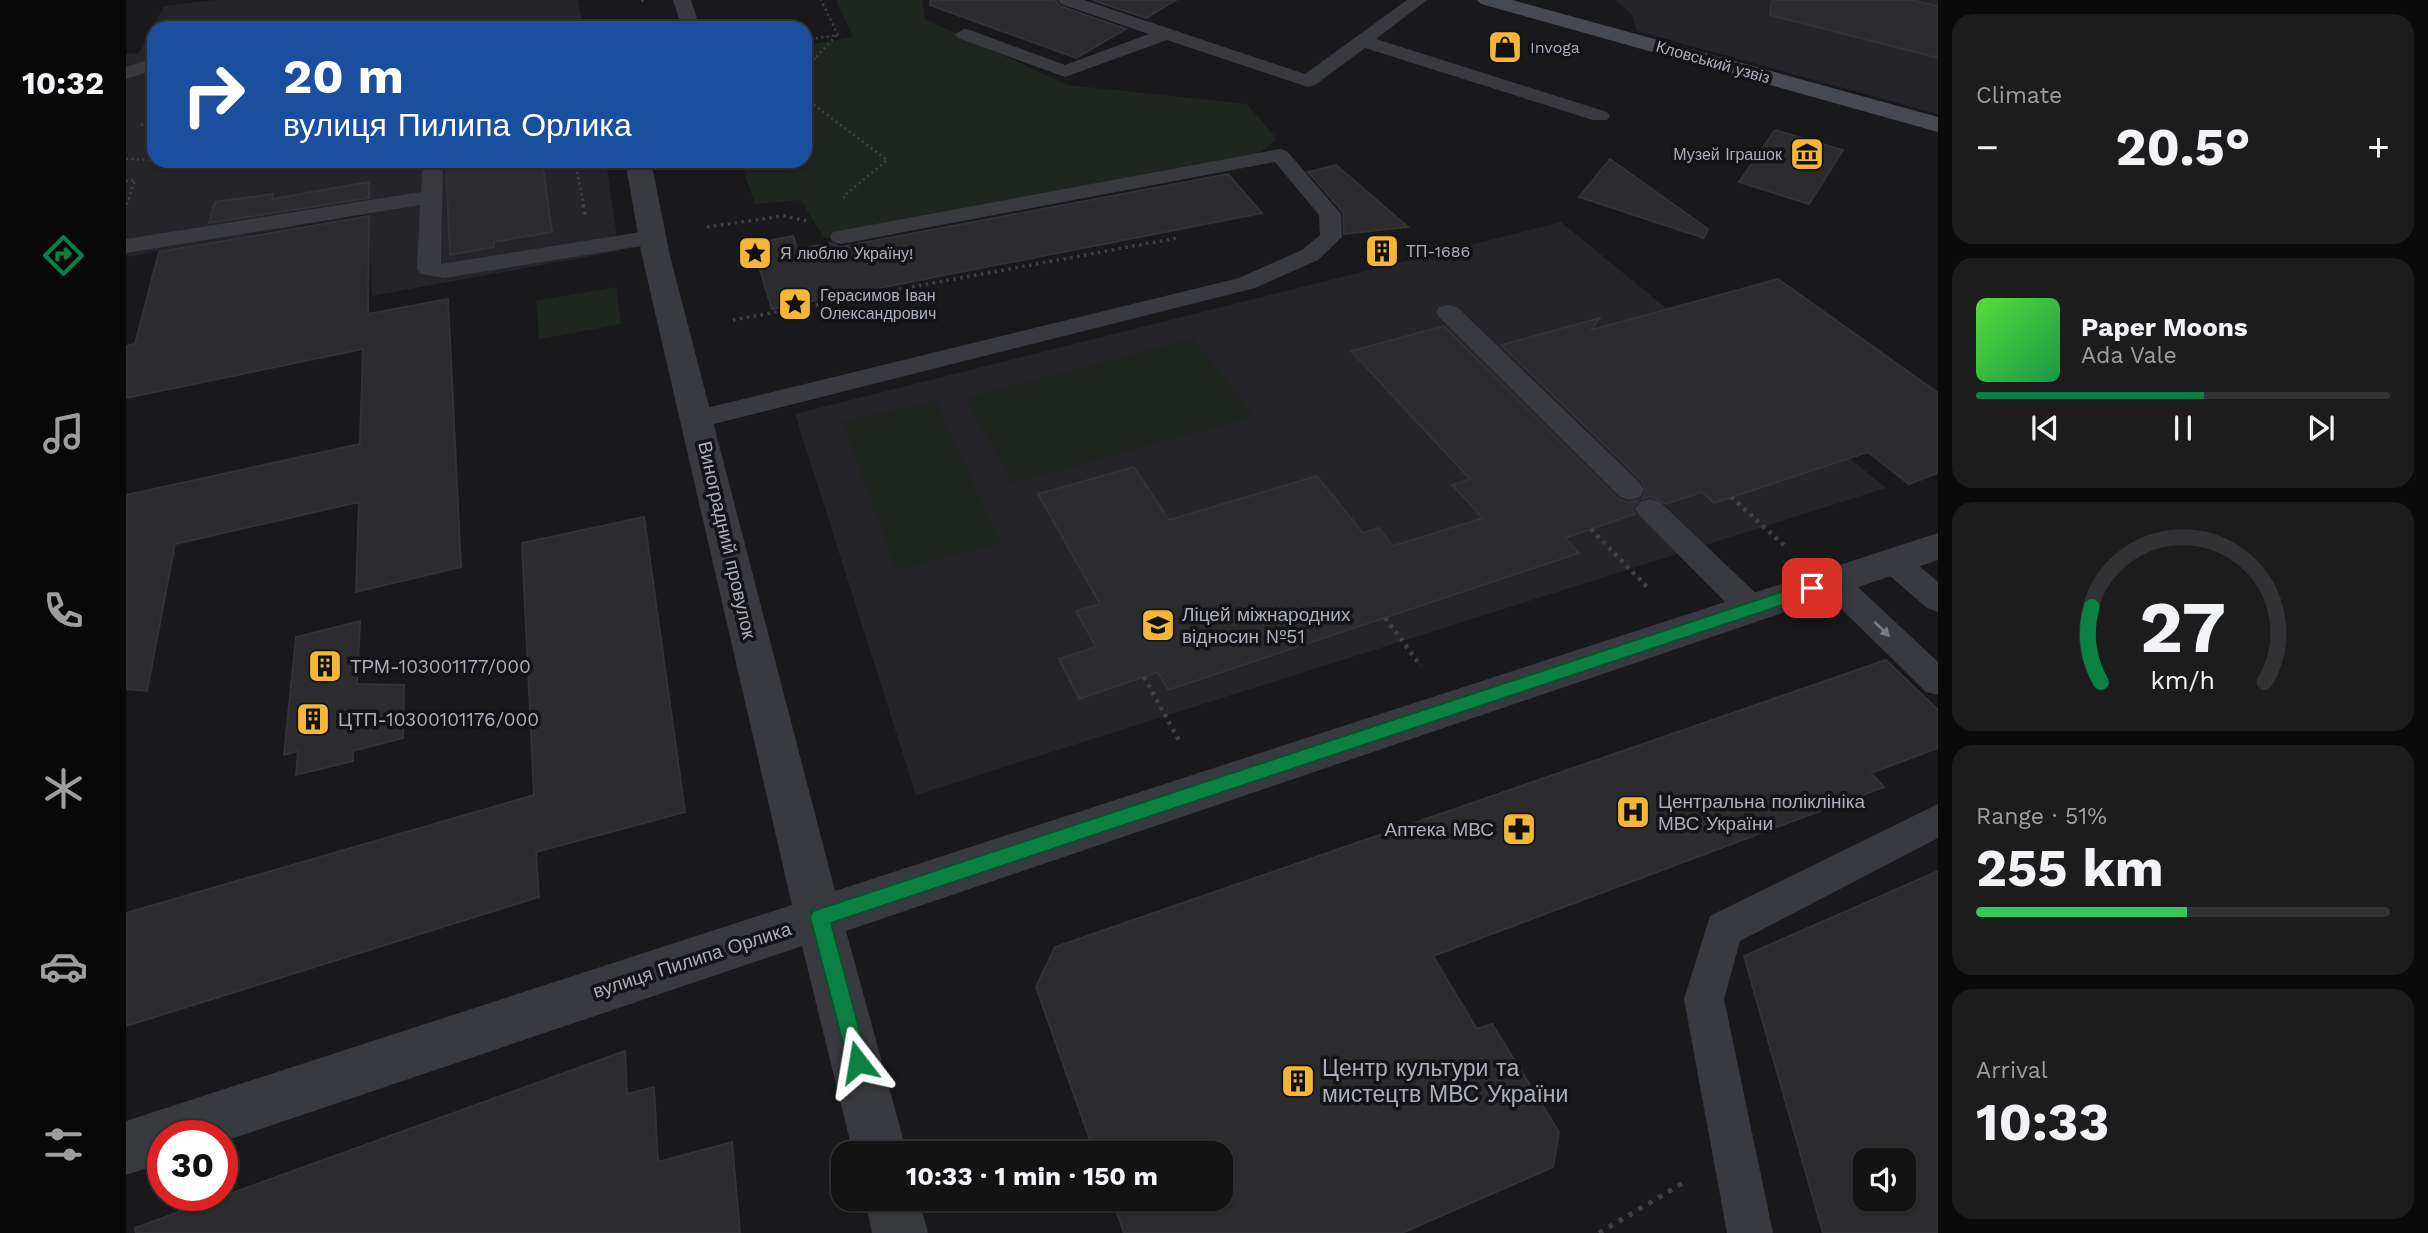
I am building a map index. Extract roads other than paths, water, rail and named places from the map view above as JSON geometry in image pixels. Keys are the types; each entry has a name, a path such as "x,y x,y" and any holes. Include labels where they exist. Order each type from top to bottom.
{"street":[{"name":"Кловський узвіз","path":"1488,0 1938,125"},
{"name":"Виноградний провулок","path":"639,168 653,237 803,858 877,1141"},
{"name":"вулиця Пилипа Орлика","path":"211,1120 1938,547"},
{"name":"вулиця Пилипа Орлика","path":"126,1148 147,1141"},
{"path":"895,1211 900,1233"}],"lane":[{"path":"682,0 689,21"},
{"path":"1067,0 1308,82 1418,0"},
{"path":"964,34 1065,71 1165,34"},
{"path":"1362,41 1600,116"},
{"path":"126,73 147,66"},
{"path":"698,419 1247,284 1310,256 1331,237 1330,214 1280,155 841,237"},
{"path":"433,168 429,269 444,271 653,237"},
{"path":"126,246 432,197"},
{"path":"1448,312 1752,609"},
{"path":"1893,561 1938,600"},
{"path":"1832,582 1938,682"},
{"path":"1750,1233 1704,999 1724,929 1938,820"}],"place":[{"name":"Invoga","path":"1505,47"},
{"name":"Музей Іграшок","path":"1807,154"},
{"name":"ТП-1686","path":"1382,251"},
{"name":"Я люблю Україну!","path":"755,253"},
{"name":"Герасимов Іван Олександрович","path":"795,304"},
{"name":"Ліцей міжнародних відносин №51","path":"1158,625"},
{"name":"ТРМ-103001177/000","path":"325,666"},
{"name":"ЦТП-10300101176/000","path":"313,719"},
{"name":"Центральна поліклініка МВС України","path":"1633,812"},
{"name":"Аптека МВС","path":"1519,829"},
{"name":"Центр культури та мистецтв МВС України","path":"1298,1081"}]}
